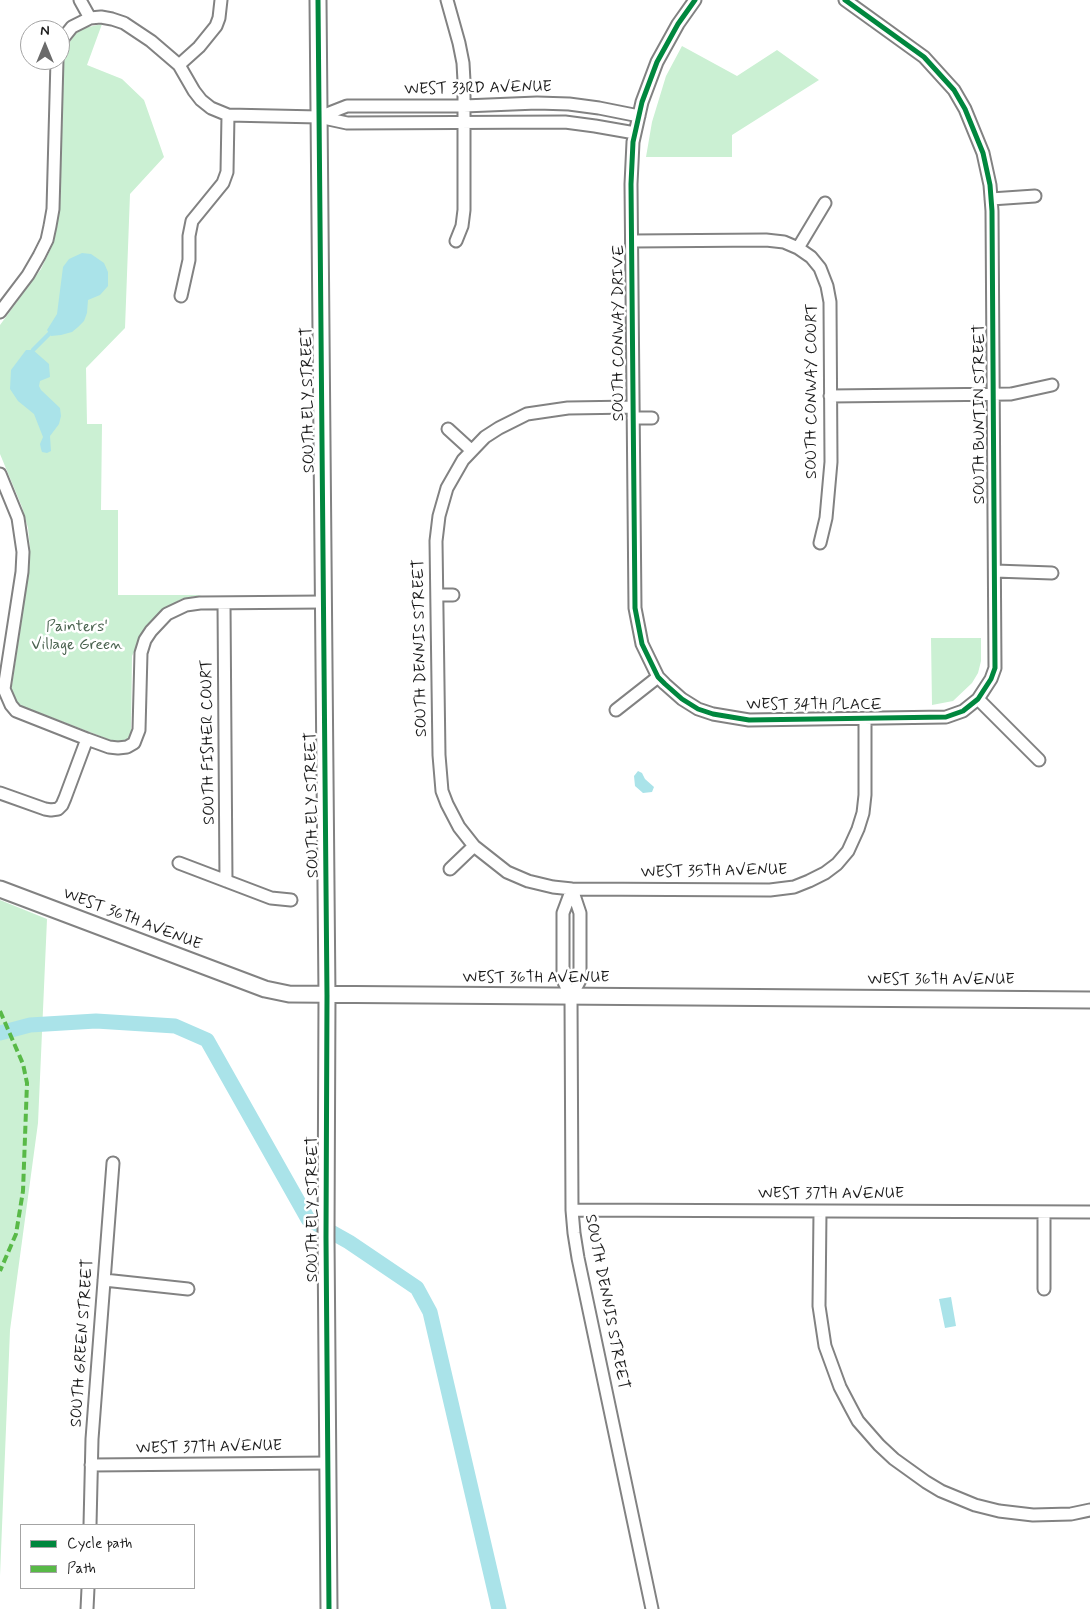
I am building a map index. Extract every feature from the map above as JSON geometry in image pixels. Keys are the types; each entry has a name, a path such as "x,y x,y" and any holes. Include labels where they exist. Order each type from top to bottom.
{"street":[{"path":"80,0 90,18"},
{"path":"180,65 199,47 216,26 221,0"},
{"name":"SOUTH ELY STREET","path":"318,0 327,995 326,1237 329,1609"},
{"path":"447,0 463,63 464,210 462,226 456,241"},
{"name":"SOUTH CONWAY DRIVE","path":"658,677 642,644 635,608 632,160 635,133 650,79 663,50 678,24 696,0"},
{"name":"SOUTH BUNTIN STREET","path":"845,0 924,58 954,90 974,127 983,153 992,199 995,668 991,679 978,700"},
{"path":"70,30 90,18 106,18 124,23 151,40 180,65 201,100 211,108 228,115 227,172 223,183 192,221 189,236 189,260 181,296"},
{"path":"0,312 28,275 47,240 53,209 57,70"},
{"name":"WEST 33RD AVENUE","path":"319,117 347,106 537,104 569,104 639,116"},
{"name":"WEST 33RD AVENUE","path":"228,115 319,117 347,123 565,122 635,133"},
{"path":"992,199 1035,196"},
{"path":"632,241 766,240 784,242 798,248 825,203"},
{"name":"SOUTH CONWAY COURT","path":"798,248 811,257 820,268 827,286 830,302 830,480 826,518 820,544"},
{"path":"830,396 994,395 1011,394 1052,385"},
{"name":"SOUTH DENNIS STREET","path":"474,846 452,816 442,791 440,774 436,541 439,516 450,482 463,460 485,437 527,414 568,408 633,412 652,418"},
{"path":"448,429 471,450"},
{"path":"0,474 18,518 23,552 22,572 4,689 11,705 16,711 86,739 118,748 127,747 134,743 139,730 140,653 145,640 167,614 186,606 200,603 323,602"},
{"path":"995,571 1052,573"},
{"path":"437,595 453,595"},
{"name":"SOUTH FISHER COURT","path":"224,603 226,881"},
{"path":"616,710 658,677"},
{"name":"WEST 34TH PLACE","path":"658,677 682,700 698,709 729,718 749,720 946,717 963,711 978,700"},
{"path":"978,700 1039,760"},
{"name":"WEST 35TH AVENUE","path":"474,846 507,872 528,881 553,887 572,889 770,890 794,887 825,874 837,864 848,851 858,829 863,813 865,795 864,718"},
{"path":"0,793 45,810 58,808 62,805 65,798 86,739"},
{"path":"450,869 474,846"},
{"path":"178,863 272,898 291,900"},
{"name":"WEST 36TH AVENUE","path":"0,888 265,990 289,994 1090,1000"},
{"name":"SOUTH DENNIS STREET","path":"571,996 580,980 580,913 572,889"},
{"name":"SOUTH DENNIS STREET","path":"572,889 564,913 563,980 571,996 572,1210 578,1258 652,1609"},
{"name":"SOUTH GREEN STREET","path":"90,1524 92,1439 113,1163"},
{"name":"WEST 37TH AVENUE","path":"572,1210 1090,1212"},
{"path":"820,1212 819,1306 825,1346 850,1408 879,1445 894,1459 926,1482 975,1505 1033,1516 1071,1514 1090,1510"},
{"path":"1044,1212 1044,1289"},
{"path":"104,1280 188,1289"},
{"name":"WEST 37TH AVENUE","path":"92,1465 328,1463"},
{"path":"87,1609 88,1589"}],"green space":[{"name":"Painters' Village Green","path":"102,24 87,65 122,79 144,100 164,157 130,194 125,328 86,368 87,424 102,424 101,510 118,510 118,595 202,595 181,599 161,612 145,629 132,656 131,734 127,739 120,742 22,706 14,700 11,692 29,570 30,548 28,528 22,507 0,454 0,325 41,269 51,248 57,227 60,206 64,70 70,70 70,42 75,34 84,28"},
{"path":"682,46 737,76 777,50 819,80 732,135 732,157 646,157 652,122 666,76"},
{"path":"931,638 981,638 981,661 978,673 972,683 953,701 932,705"},
{"path":"0,900 47,919 38,1123 10,1330 0,1576"}],"water":[{"path":"82,253 91,254 104,263 108,272 108,286 100,295 88,300 87,313 84,321 78,327 72,332 51,336 47,330 57,314 63,267 69,259"},
{"path":"26,350 33,350 49,364 50,377 40,381 39,386 60,408 59,424 50,436 51,451 47,453 42,452 40,444 43,437 34,414 18,401 10,389 11,370"},
{"path":"638,771 654,787 652,792 643,793 635,786 634,776"},
{"path":"951,1297 956,1326 945,1328 939,1299"}],"waterway":[{"path":"33,350 49,334"},
{"path":"0,1033 30,1025 96,1021 175,1026 207,1040 308,1219 349,1242 417,1288 430,1312 499,1609"}],"marked path":[{"path":"0,1011 23,1064 27,1083 23,1191 16,1234 0,1271"}],"cycle path":[{"path":"318,0 327,995 326,1237 329,1609"},
{"path":"695,0 678,24 657,62 642,102 633,142 631,184 635,608 642,644 658,677 665,684 682,699 698,709 713,714 749,720 946,717 963,711 978,699 991,679 995,668 992,211 990,185 983,153 965,109 954,90 924,57 845,0"}]}
